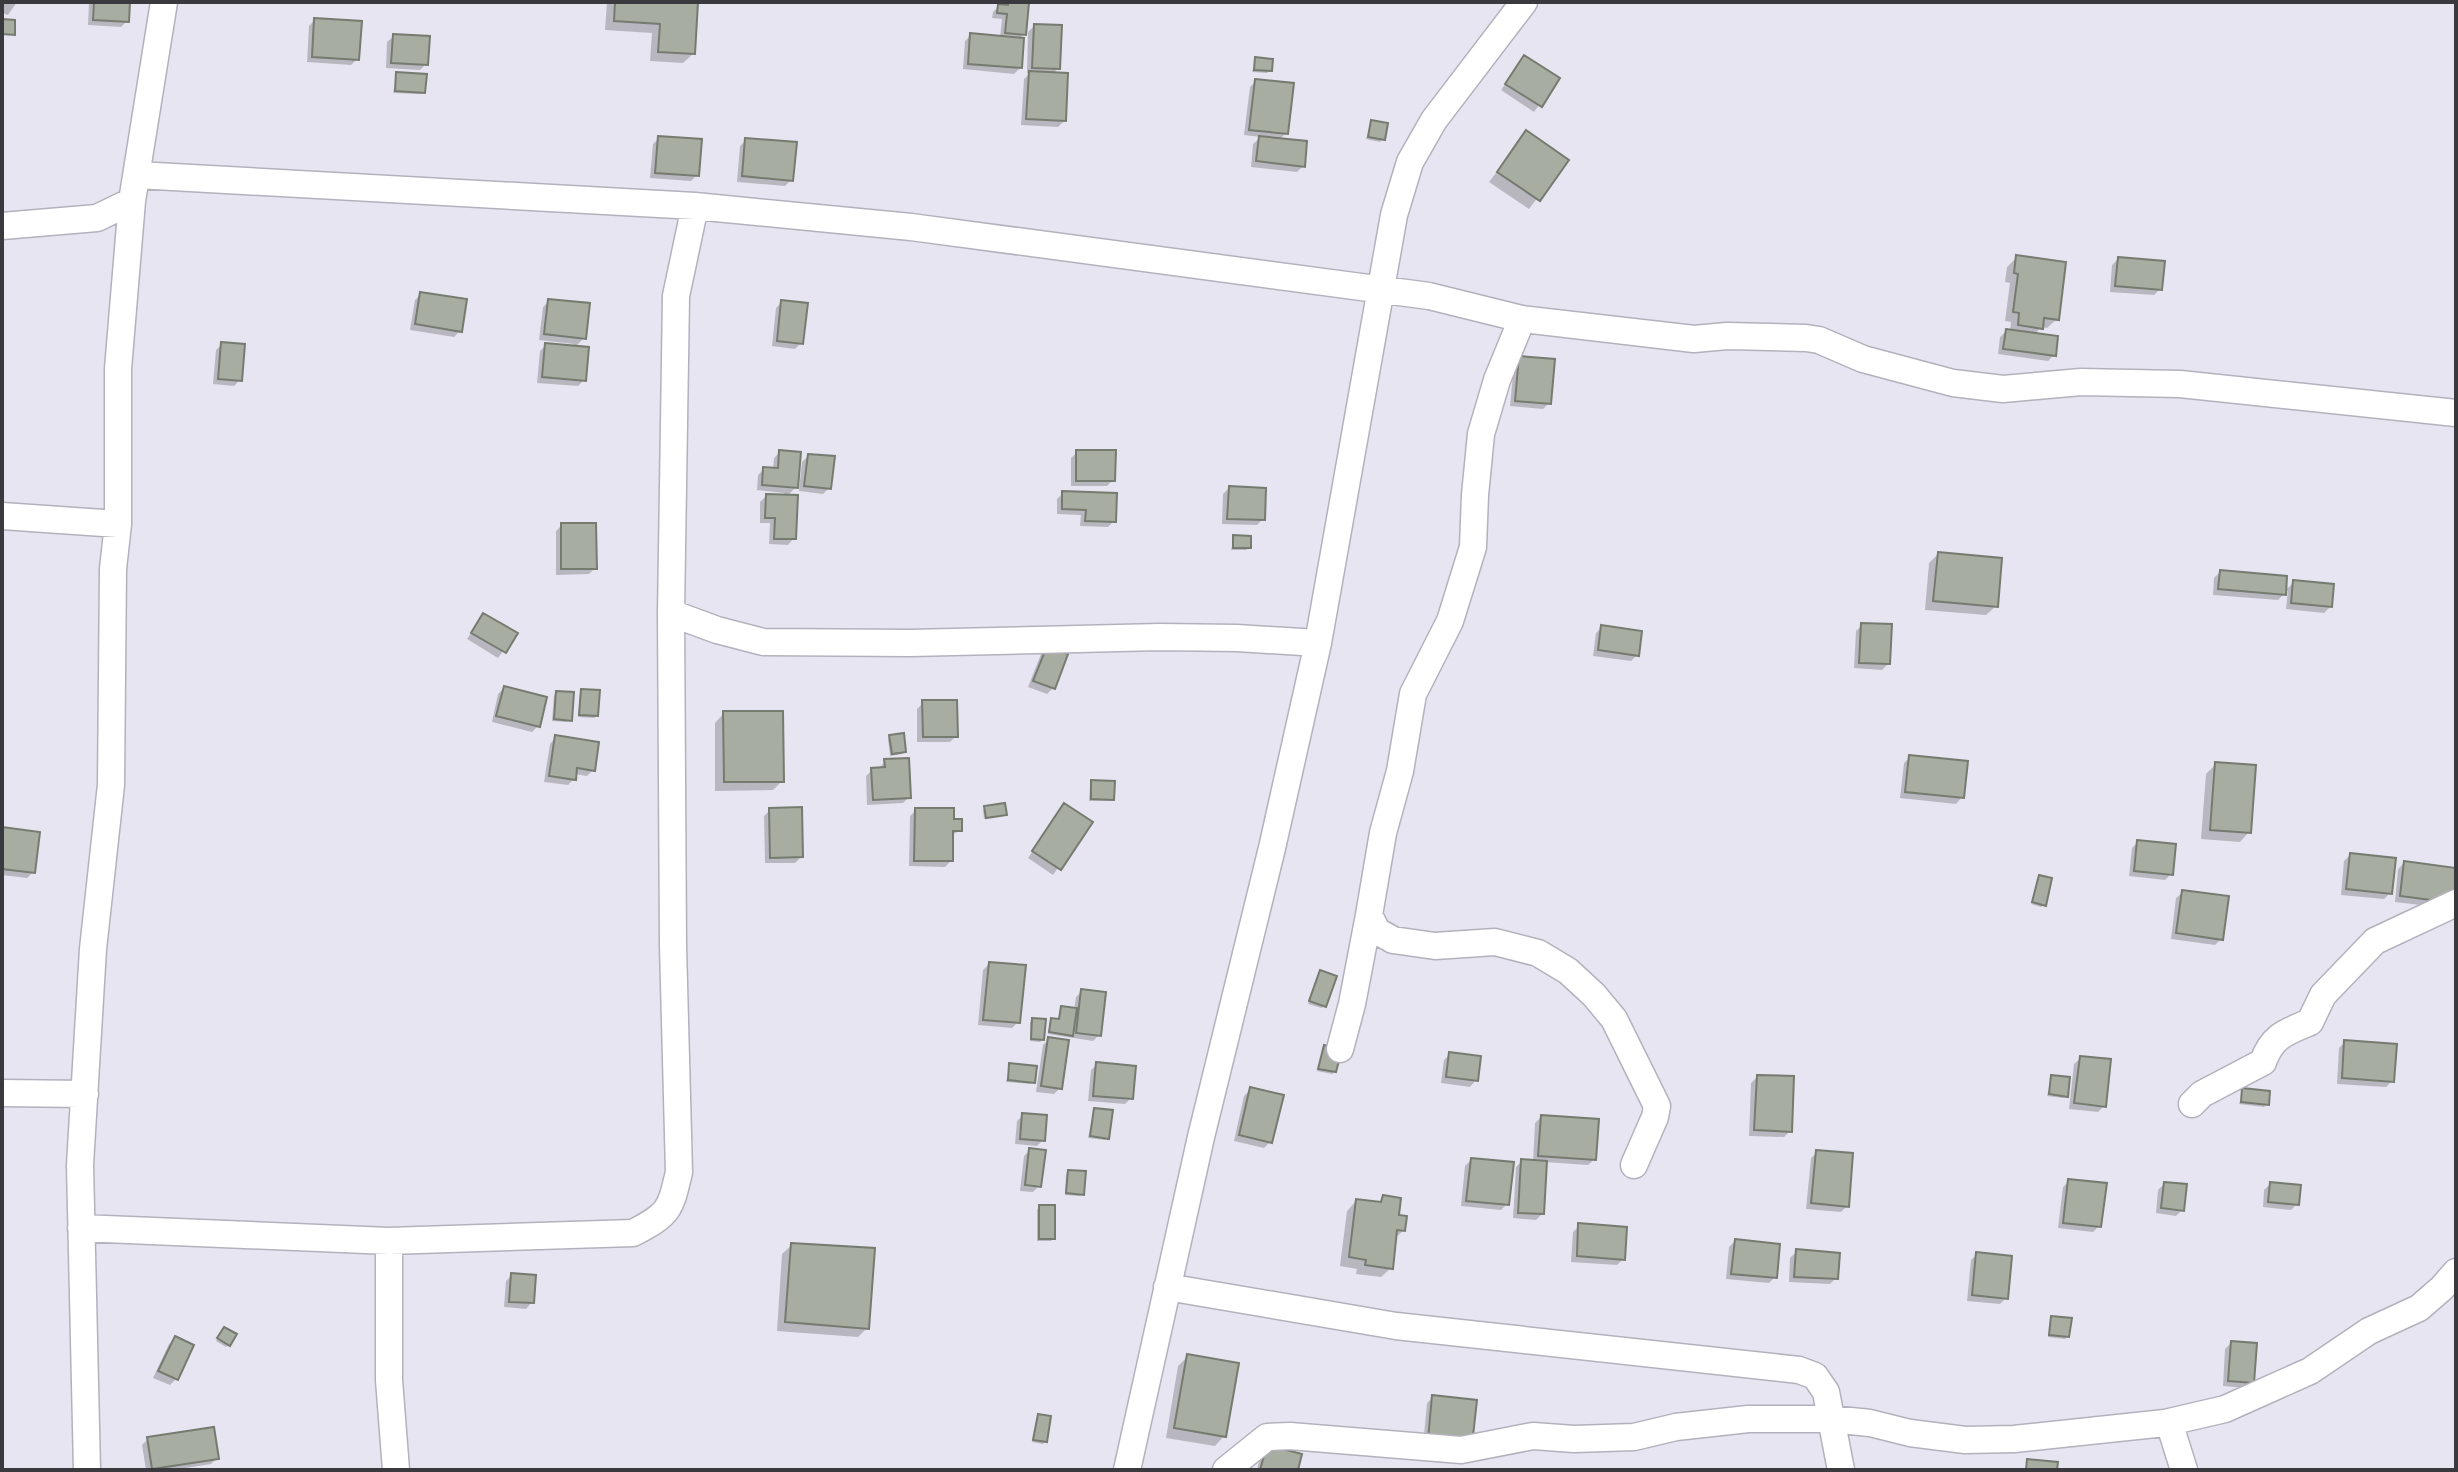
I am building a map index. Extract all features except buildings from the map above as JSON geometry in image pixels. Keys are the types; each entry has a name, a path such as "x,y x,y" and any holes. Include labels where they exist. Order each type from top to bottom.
{"street":[{"path":"87,1470 80,1165 93,949 111,785 113,569 118,524 118,369 135,188 164,2"},
{"path":"1127,1470 1318,643 1394,215 1410,162 1434,120 1524,2"},
{"path":"2,226 97,218 135,188 695,206 911,227 1380,289 1429,296 1522,319 1694,339 1727,336 1806,338 1819,340 1863,359 1953,383 1990,387 2081,382 2180,384 2456,413"},
{"path":"81,1228 389,1241 633,1233 655,1222 672,1205 679,1172 671,613 676,296 695,206"},
{"path":"1340,1049 1357,979 1383,833 1400,771 1413,694 1450,621 1473,547 1481,434 1497,380 1522,319"},
{"path":"2,516 118,524"},
{"path":"671,613 763,642 910,643 1175,637 1318,643"},
{"path":"2192,1104 2202,1094 2263,1062 2271,1043 2282,1034 2310,1022 2323,995 2375,941 2456,903"},
{"path":"1369,915 1377,931 1393,940 1435,946 1495,942 1538,953 1568,971 1594,995 1614,1019 1657,1106 1634,1165"},
{"path":"2,1093 85,1094"},
{"path":"389,1241 389,1380 396,1470"},
{"path":"1226,1470 1267,1437 1290,1436 1461,1450 1533,1436 1574,1439 1634,1437 1676,1427 1748,1419 1831,1419 1965,1440 2014,1439 2169,1422 2225,1409 2310,1371 2369,1331 2419,1308 2456,1272"},
{"path":"1167,1287 1396,1326 1799,1370 1815,1376 1826,1392 1841,1470"},
{"path":"2169,1422 2184,1470"}]}
